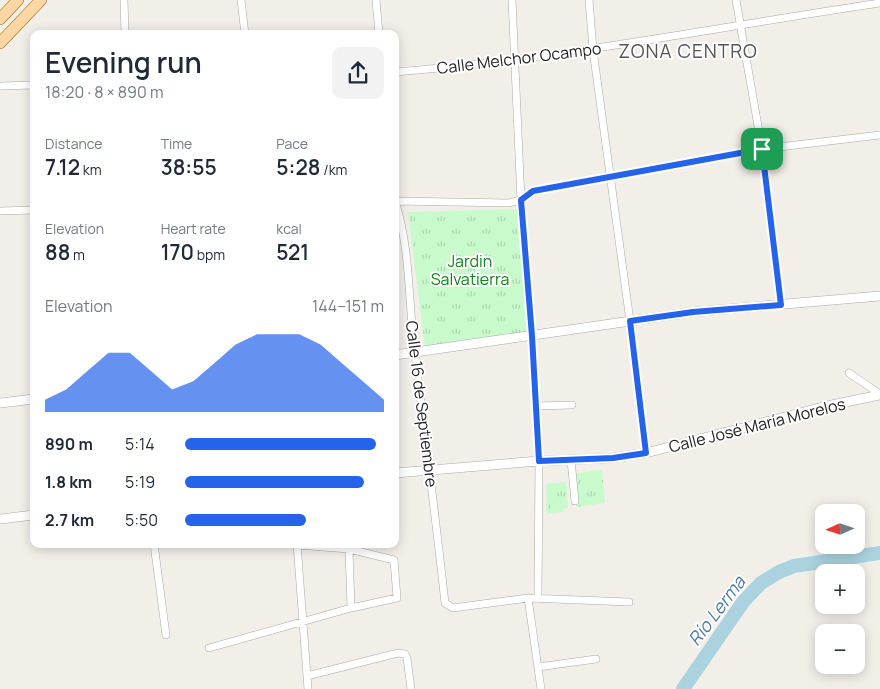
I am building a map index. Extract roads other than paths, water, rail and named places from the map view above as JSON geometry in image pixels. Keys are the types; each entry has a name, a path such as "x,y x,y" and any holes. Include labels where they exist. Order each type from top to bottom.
{"main road":[{"path":"0,19 18,0"},
{"path":"0,43 42,0"}],"street":[{"path":"124,0 126,30"},
{"path":"241,0 245,30"},
{"path":"376,0 379,30"},
{"path":"512,0 521,200 532,336 539,461 538,598"},
{"path":"589,0 593,50 646,453"},
{"path":"736,0 762,149 781,305"},
{"name":"Calle Melchor Ocampo","path":"399,72 593,50 739,24 880,3"},
{"path":"0,86 30,85"},
{"path":"399,201 508,204 521,200 533,191 762,149 880,135"},
{"path":"0,211 30,210"},
{"name":"Calle 16 de Septiembre","path":"399,213 404,228 415,353 431,468 445,603 453,608 528,598"},
{"path":"399,355 693,312 880,296"},
{"path":"849,374 880,394"},
{"name":"Calle José María Morelos","path":"399,472 431,468 613,458 646,453 880,394"},
{"path":"0,403 30,399"},
{"path":"536,406 572,405"},
{"path":"571,460 575,501"},
{"path":"0,519 30,515"},
{"path":"155,548 166,635"},
{"path":"297,548 308,689"},
{"path":"209,648 351,608 397,598 394,560 338,548"},
{"path":"348,549 351,608"},
{"path":"540,689 528,598 629,602"},
{"path":"307,676 398,653 404,654 407,658 411,689"},
{"path":"538,667 596,659"}],"waterway":[{"name":"Río Lerma","path":"683,689 743,602 761,583 779,572 794,566 880,553"}],"district":[{"name":"ZONA CENTRO","path":"688,51"}],"park label":[{"name":"Jardin Salvatierra","path":"470,270"}]}
